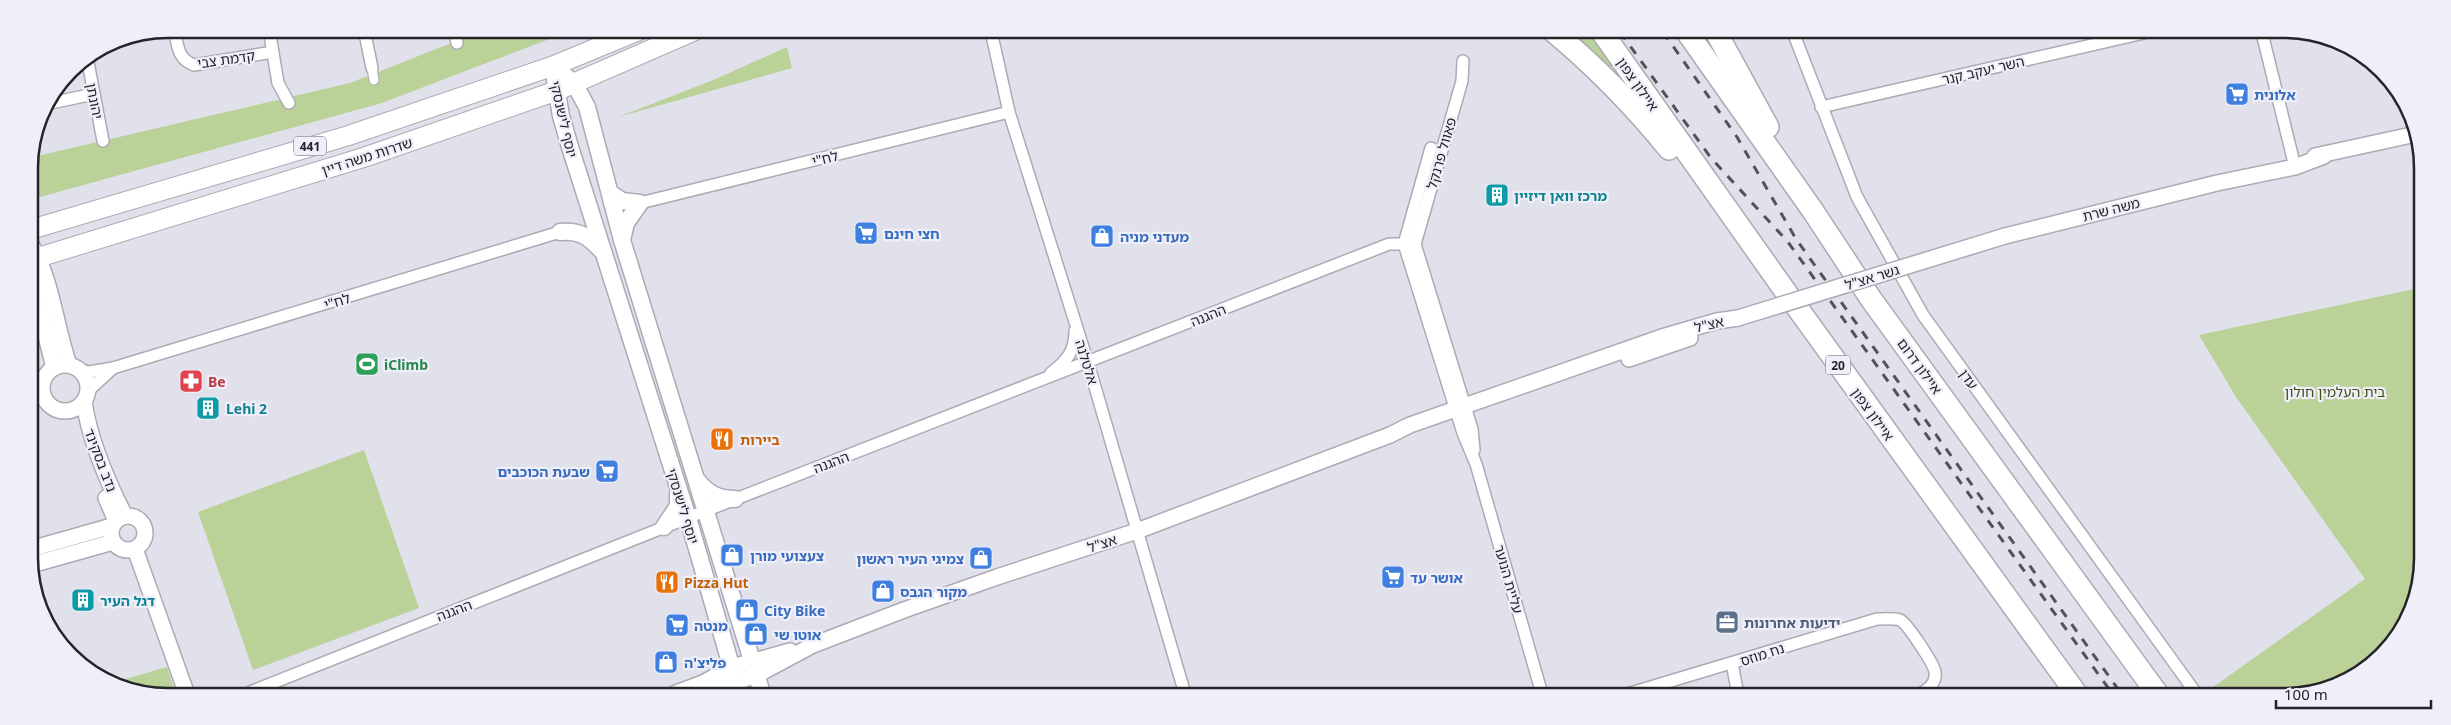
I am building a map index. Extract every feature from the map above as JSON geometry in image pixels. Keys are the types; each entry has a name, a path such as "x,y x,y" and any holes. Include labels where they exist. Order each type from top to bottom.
{"highway":[{"path":"1561,38 1615,88 1652,128 1782,288"},
{"name":"איילון צפון","path":"1606,38 1782,288 2072,687"},
{"name":"איילון דרום","path":"1691,38 1813,211 1872,299 2153,687"},
{"path":"1719,38 1813,211"}],"main road":[{"name":"שדרות משה דיין","path":"38,227 347,136 553,66 621,38"},
{"name":"שדרות משה דיין","path":"38,251 86,244 365,157 556,91 678,38"},
{"name":"יוסף לישנסקי","path":"553,66 574,83 587,108 622,240 760,688"},
{"name":"יוסף לישנסקי","path":"553,66 561,116 602,251 688,518 736,681"},
{"path":"610,194 622,201 640,203 626,223 622,240"},
{"path":"560,232 574,224 586,200"},
{"path":"560,232 572,231 582,233 602,251"},
{"path":"695,478 710,494 722,499 736,499"},
{"path":"664,527 678,506 678,489"}],"street":[{"name":"קדמת צבי","path":"176,38 180,56 184,62 194,65 273,52"},
{"path":"271,38 278,83 288,106"},
{"path":"366,38 373,74"},
{"path":"456,38 457,43"},
{"name":"אלטלנה","path":"993,38 1009,112 1088,363 1183,688"},
{"name":"עדן","path":"1795,38 1857,197 1923,315 2192,687"},
{"name":"השר יעקב קנר","path":"1821,107 2122,38"},
{"path":"2263,38 2294,163"},
{"name":"פאוול פרנקל","path":"1410,244 1436,149 1462,81 1463,61"},
{"name":"יהונתן","path":"88,64 103,143"},
{"path":"55,102 94,94"},
{"name":"לח\"י","path":"640,203 1009,112"},
{"name":"משה שרת","path":"2005,236 2409,136"},
{"name":"לח\"י","path":"75,367 89,372 113,368 560,232"},
{"name":"גשר אצ\"ל","path":"1738,318 2005,236"},
{"name":"ההגנה","path":"260,688 664,527 1389,244 1410,244"},
{"name":"עליית הנוער","path":"1410,244 1462,412 1540,687"},
{"path":"38,266 75,367 87,379 86,397 78,408 66,411 55,409 38,392"},
{"path":"38,303 54,368"},
{"name":"אצ\"ל","path":"690,688 703,683 736,681 754,668 813,645 997,577 1137,531 1390,435 1462,412 1662,336 1716,321 1738,318"},
{"path":"1043,380 1066,362 1071,353 1075,344 1075,322"},
{"path":"38,378 39,372 47,358 48,340"},
{"path":"38,387 54,368 75,367"},
{"name":"לח\"י","path":"86,397 113,368"},
{"name":"נדב בסקינד","path":"86,397 87,423 115,496 118,521"},
{"name":"נדב בסקינד","path":"66,411 73,417 79,429 118,521"},
{"path":"38,547 136,517 144,526 145,537 135,549"},
{"path":"118,521 111,530 113,542 123,549 135,549"},
{"path":"38,563 113,542"},
{"path":"135,549 185,688"},
{"name":"נח מוזס","path":"1650,687 1877,619 1900,620 1906,624 1935,672 1934,682 1930,687"},
{"path":"1732,663 1737,687"}],"green space":[{"path":"464,38 552,38 382,103 38,198 38,156 350,83"},
{"path":"1569,38 1594,38 1614,65 1607,70"},
{"path":"787,47 792,68 618,117 711,81"},
{"name":"בית העלמין חולון","path":"2414,289 2414,558 2409,591 2404,607 2387,637 2363,661 2333,678 2309,685 2292,687 2213,687 2365,579 2236,397 2199,335"},
{"path":"364,450 419,608 253,670 198,512"},
{"path":"167,667 174,688 151,686 123,680"}],"railway":[{"path":"1624,38 1711,158 1788,242 2108,687"},
{"path":"1667,38 1737,137 1796,239 2117,687"}],"place":[{"name":"אלונית","path":"2237,94"},
{"name":"מרכז וואן דיזיין","path":"1497,195"},
{"name":"חצי חינם","path":"866,233"},
{"name":"מעדני מניה","path":"1102,236"},
{"name":"iClimb","path":"367,364"},
{"name":"Be","path":"191,381"},
{"name":"Lehi 2","path":"208,408"},
{"name":"ביירות","path":"722,439"},
{"name":"שבעת הכוכבים","path":"607,471"},
{"name":"צעצועי מורן","path":"732,555"},
{"name":"צמיגי העיר ראשון","path":"981,558"},
{"name":"אושר עד","path":"1393,577"},
{"name":"Pizza Hut","path":"667,582"},
{"name":"מקור הגבס","path":"883,591"},
{"name":"דגל העיר","path":"83,600"},
{"name":"City Bike","path":"747,610"},
{"name":"ידיעות אחרונות","path":"1727,622"},
{"name":"מנטה","path":"677,625"},
{"name":"אוטו שי","path":"756,634"},
{"name":"פליצ'ה","path":"666,662"}]}
